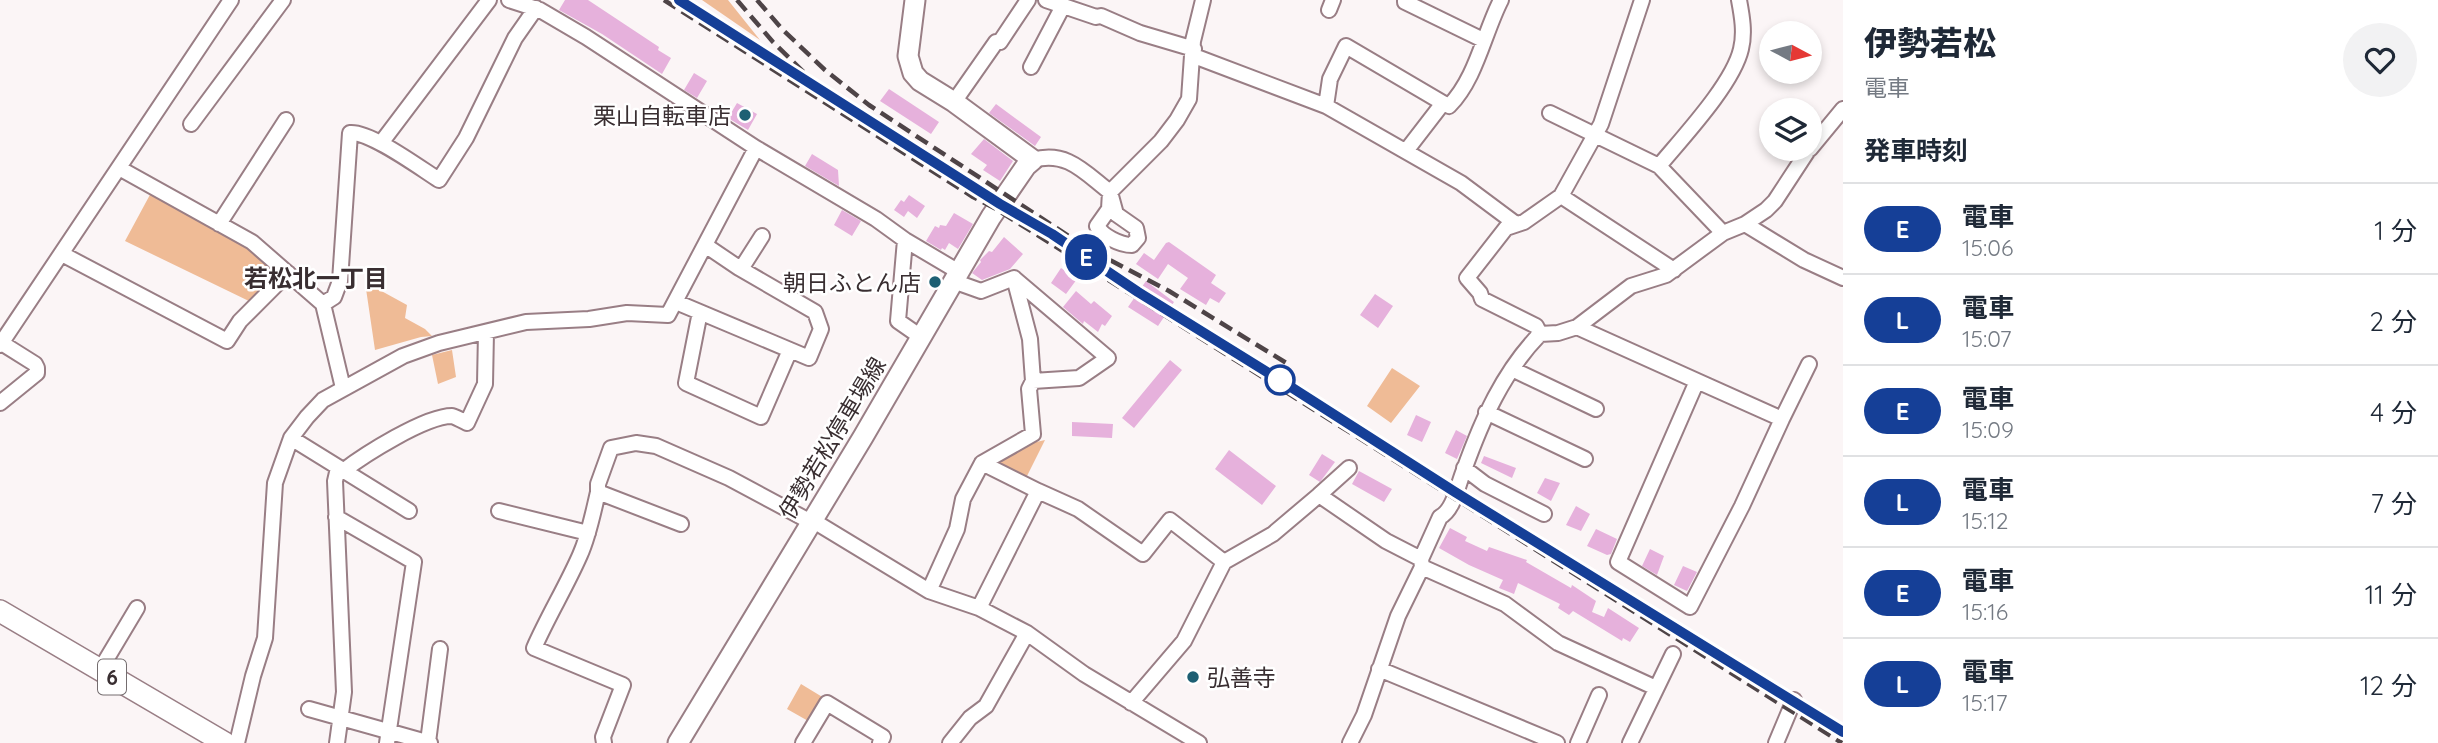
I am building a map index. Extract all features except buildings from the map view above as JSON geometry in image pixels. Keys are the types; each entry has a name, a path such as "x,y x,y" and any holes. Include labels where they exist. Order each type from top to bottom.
{"main road":[{"path":"915,0 909,64 913,73 920,81 954,102 1033,160"},
{"name":"伊勢若松停車場線","path":"678,743 956,277 1011,187 1033,160"},
{"name":"6","path":"0,611 225,743"}],"street":[{"path":"0,403 37,373 35,364 1,343 231,0"},
{"path":"191,124 283,0"},
{"path":"381,143 489,0"},
{"path":"509,0 536,8 586,37 756,148 876,219 956,277 981,291 1014,278"},
{"path":"954,102 1028,0"},
{"path":"1046,0 1096,17 1101,16 1326,106 1461,183 1516,224"},
{"path":"1033,160 1055,156 1067,160 1110,192 1160,141 1189,99 1193,41 1203,0"},
{"path":"1405,0 1483,40"},
{"path":"1326,106 1330,79 1346,46 1449,106 1470,74 1501,0"},
{"path":"1540,334 1536,327 1482,299 1468,278 1506,228 1524,222 1561,196 1601,124 1642,0"},
{"path":"1659,166 1718,94 1735,63 1741,50 1743,33 1739,0"},
{"path":"1031,67 1063,6"},
{"path":"323,304 334,297 340,281 350,133 356,132 381,143 439,180 466,138 515,38 536,8"},
{"path":"1406,151 1443,103"},
{"path":"1822,134 1843,109"},
{"path":"1550,113 1659,166 1723,233"},
{"path":"219,224 286,120"},
{"path":"237,743 265,638 275,483 291,439 307,417 323,400 343,387 403,356 439,343 526,323 589,319 627,313 668,315 756,148"},
{"path":"1350,743 1364,715 1398,616 1440,517 1446,514 1486,412 1512,369 1540,334 1558,333 1577,327 1631,286 1666,275 1723,233 1745,224 1766,210 1801,161"},
{"path":"118,168 252,242 323,304 343,387"},
{"path":"1561,196 1674,270"},
{"path":"1745,224 1804,260 1843,278"},
{"path":"741,269 762,236"},
{"path":"905,240 898,321 921,337"},
{"path":"676,302 809,358 821,329 815,312 705,245"},
{"path":"62,254 227,341 240,321 288,273"},
{"path":"929,591 957,529 963,499 982,463 1032,434 1029,389 1033,381 1030,339 1014,278"},
{"path":"1014,278 1108,358 1079,378 1033,381"},
{"path":"700,312 686,383 761,416 790,351"},
{"path":"1577,327 1782,419"},
{"path":"337,743 344,692 335,481 340,470 431,422 453,416 467,423 485,384 486,332"},
{"path":"1697,382 1618,562 1690,607 1742,506 1809,364"},
{"path":"1512,369 1596,410"},
{"path":"1486,412 1585,459"},
{"path":"291,439 409,512"},
{"path":"604,743 603,737 623,685 534,648 588,533 598,484 611,448 636,443 656,446 729,478 812,521 929,591 979,608 1027,634 1084,674 1190,741"},
{"path":"982,463 1078,509 1143,554 1170,520 1224,562"},
{"path":"1131,703 1184,641 1220,575 1224,562 1273,534 1349,468"},
{"path":"1464,468 1485,484 1544,514"},
{"path":"979,608 1038,491"},
{"path":"598,492 681,524"},
{"path":"1319,495 1421,563 1505,604 1528,619 1547,637 1656,688"},
{"path":"499,511 588,533"},
{"path":"336,517 414,562 388,737"},
{"path":"100,670 137,608"},
{"path":"950,743 970,718 986,706 1027,634"},
{"path":"309,709 341,718 388,737 429,743 440,649"},
{"path":"1630,743 1673,654"},
{"path":"1379,668 1557,743"},
{"path":"1578,743 1599,695"},
{"path":"1776,743 1794,700"},
{"path":"803,743 827,703 883,737 880,743"}],"shaded area":[{"path":"702,0 728,0 760,40"},
{"path":"152,191 242,243 282,275 253,303 125,241"},
{"path":"365,282 407,305 405,318 432,336 375,350"},
{"path":"452,350 456,377 438,384 432,355"},
{"path":"1392,368 1420,386 1391,423 1367,406"},
{"path":"1045,440 1025,480 997,466 998,458 1023,445"},
{"path":"801,684 824,698 810,722 787,709"}],"railway":[{"path":"664,0 1842,743"},
{"path":"737,0 773,42 827,95"},
{"path":"757,0 783,30 825,70 869,105 1087,248 1169,291 1288,364"}],"train":[{"name":"E","path":"679,0 1000,204 1052,234 1138,292 1455,492 1843,732"}],"place":[{"name":"栗山自転車店","path":"745,115"},
{"name":"朝日ふとん店","path":"935,282"},
{"name":"弘善寺","path":"1193,677"}],"district":[{"name":"若松北一丁目","path":"316,278"}]}
